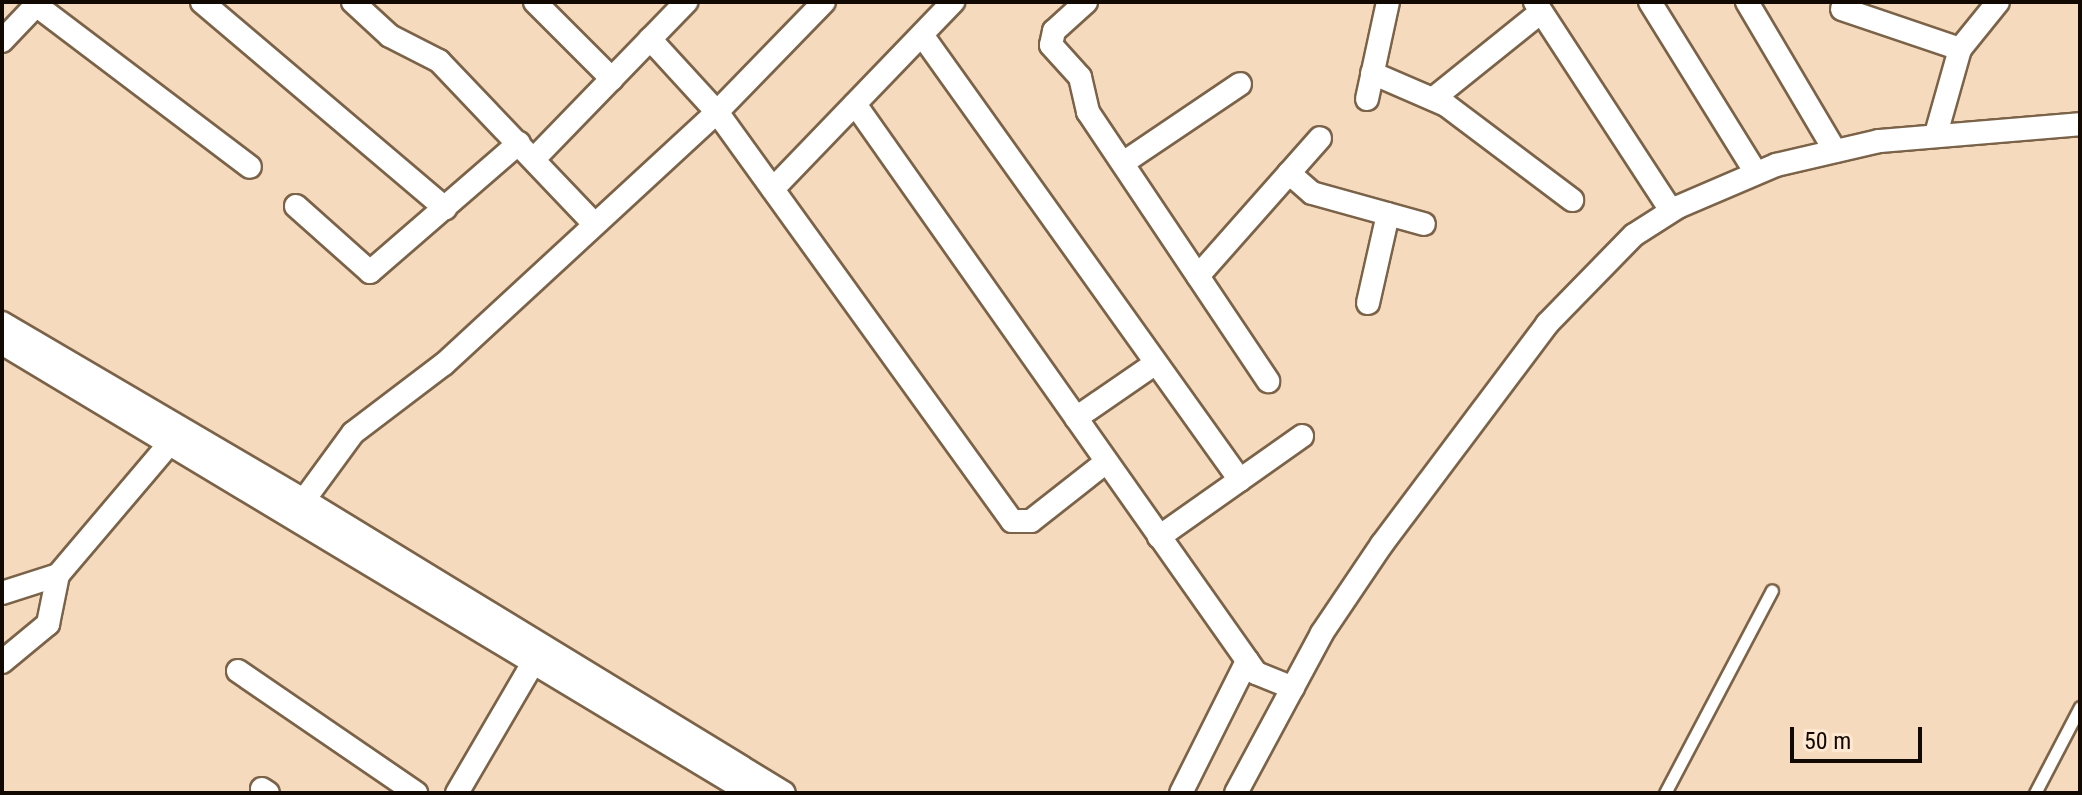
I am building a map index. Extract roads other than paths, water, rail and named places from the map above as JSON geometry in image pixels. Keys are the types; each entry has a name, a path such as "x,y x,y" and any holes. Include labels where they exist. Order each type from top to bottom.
{"street":[{"path":"202,2 445,208"},
{"path":"353,2 398,41 420,49 439,61 594,224"},
{"path":"535,2 612,79"},
{"path":"296,206 370,272 445,208 526,151 612,79 686,2"},
{"path":"304,500 353,433 444,364 717,112 824,2"},
{"path":"773,189 953,2"},
{"path":"1086,2 1049,38 1080,77 1088,112 1268,381"},
{"path":"1367,99 1388,2"},
{"path":"1650,2 1756,173"},
{"path":"1747,2 1835,151"},
{"path":"1936,134 1960,49 1998,2"},
{"path":"2,41 38,4 250,167"},
{"path":"1434,98 1542,6 1671,211"},
{"path":"1842,9 1960,49"},
{"path":"922,35 1240,480"},
{"path":"650,39 717,112 1012,521 1031,521 1106,462"},
{"path":"1372,73 1434,98 1572,200"},
{"path":"1123,163 1240,84"},
{"path":"855,104 1247,661 1263,678 1293,688"},
{"path":"1236,793 1293,688 1382,544 1532,342 1604,261 1671,211 1756,173 1835,151 1936,134 2080,124"},
{"path":"1198,276 1320,138"},
{"path":"1289,173 1312,193 1424,224"},
{"path":"1368,303 1388,214"},
{"path":"2,323 304,500 784,793"},
{"path":"2,343 750,793"},
{"path":"1076,418 1156,363"},
{"path":"1159,537 1302,436"},
{"path":"2,662 48,624 58,575 169,444"},
{"path":"2,593 58,575"},
{"path":"1181,793 1247,661"},
{"path":"457,793 533,663"},
{"path":"238,671 416,793"}],"lane":[{"path":"1669,791 1772,590"},
{"path":"2035,793 2080,707"}]}
